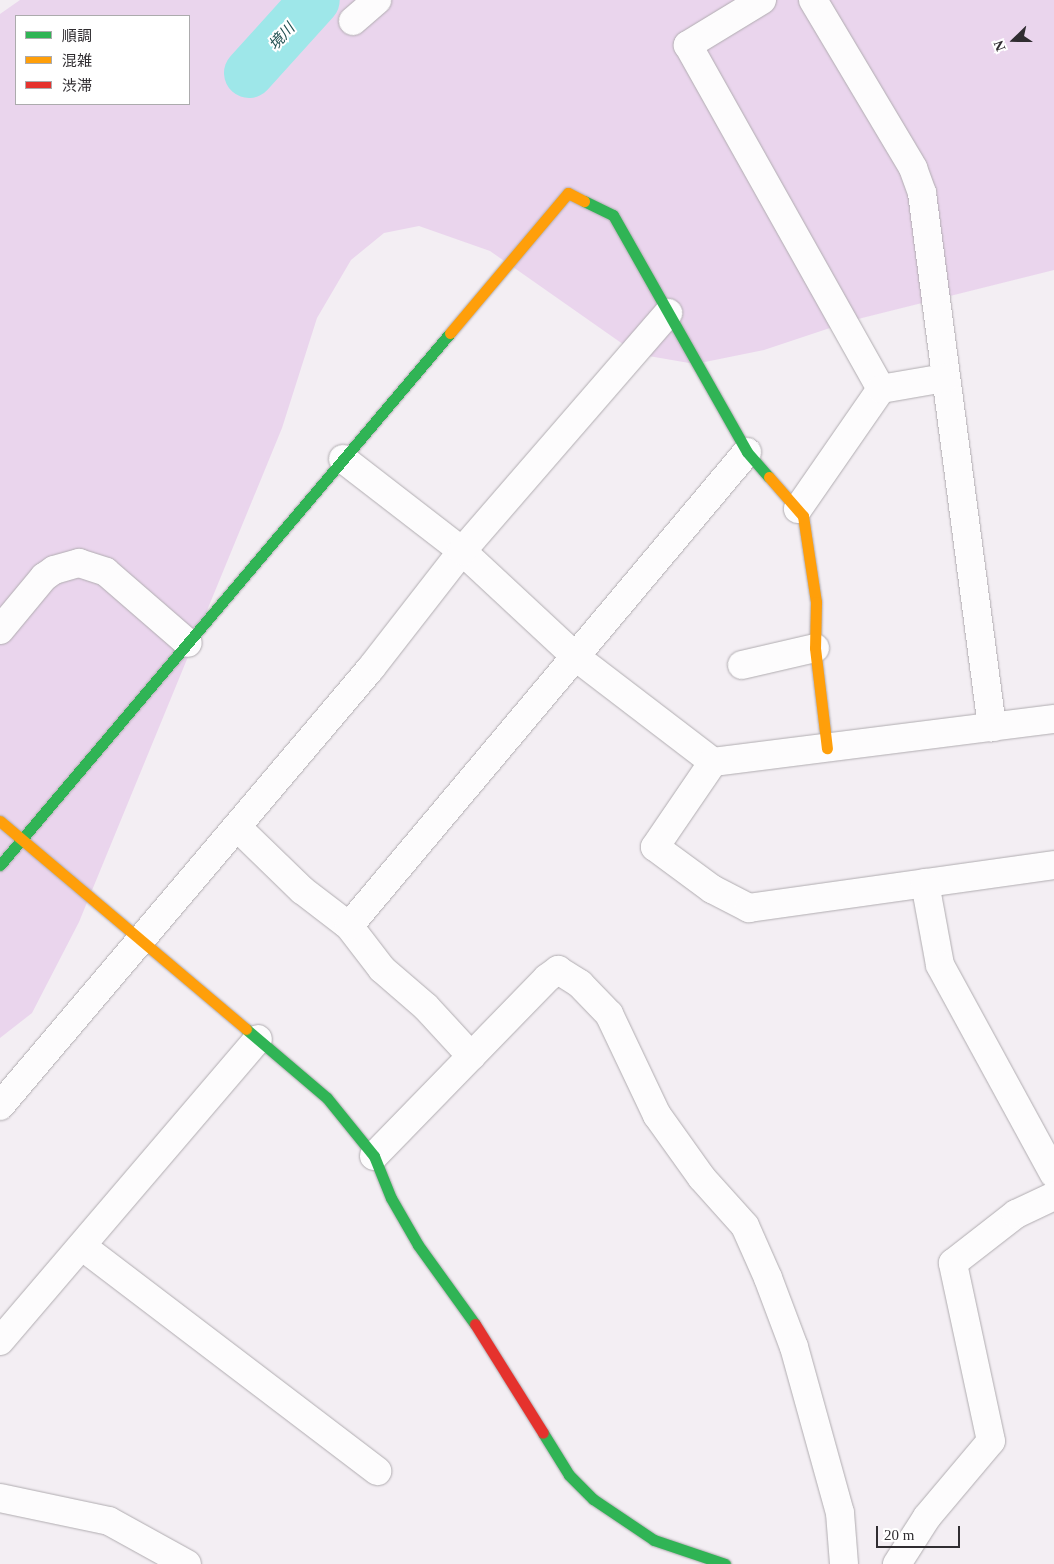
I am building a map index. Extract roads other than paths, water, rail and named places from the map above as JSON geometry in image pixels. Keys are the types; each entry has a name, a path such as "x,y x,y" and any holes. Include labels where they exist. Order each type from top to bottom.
{"street":[{"path":"353,20 377,0"},
{"path":"762,0 688,44 881,389"},
{"path":"812,0 920,183 936,290 945,378 992,726"},
{"path":"0,865 568,193 613,215 747,452 803,516 816,602 815,648 827,748"},
{"path":"0,1106 371,668 462,550 668,313"},
{"path":"798,509 881,389 945,378"},
{"path":"349,926 747,452"},
{"path":"343,459 462,550 576,656 713,762 1054,719"},
{"path":"0,630 44,577 54,570 80,562 106,572 188,643"},
{"path":"742,665 815,648"},
{"path":"713,762 655,847 712,889 749,908 1054,865"},
{"path":"0,821 328,1098 374,1156 391,1198 418,1245 488,1342 568,1475 593,1499 654,1540 725,1564"},
{"path":"237,827 302,890 349,926 382,969 426,1007 471,1056"},
{"path":"925,883 940,964 1054,1174"},
{"path":"374,1156 558,970 580,984 609,1014 657,1114 702,1178 744,1226 768,1278 794,1348 840,1513 844,1564"},
{"path":"0,1341 83,1247 258,1039"},
{"path":"898,1564 927,1517 991,1441 953,1264 1016,1214 1054,1196"},
{"path":"83,1247 377,1471"},
{"path":"0,1498 109,1522 186,1564"}],"waterway":[{"name":"境川","path":"249,73 315,0"}]}
